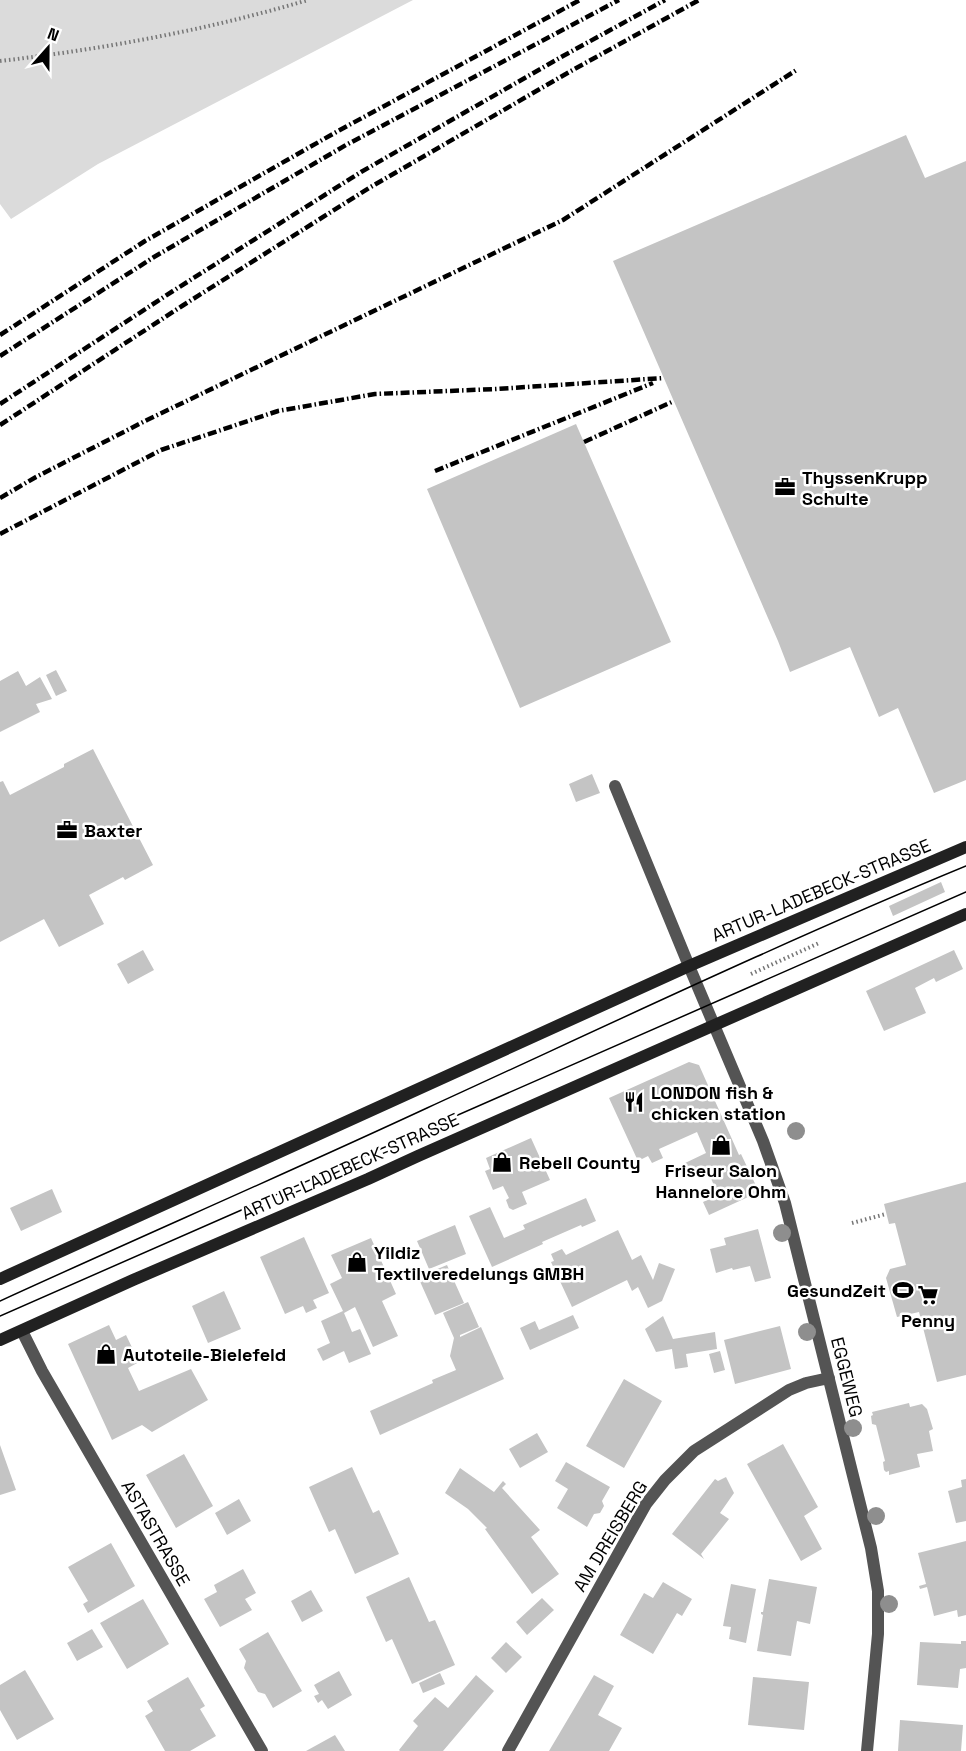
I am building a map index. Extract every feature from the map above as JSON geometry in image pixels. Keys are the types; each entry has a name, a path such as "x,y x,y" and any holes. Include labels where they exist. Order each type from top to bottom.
{"street":[{"path":"615,786 714,1025"},
{"name":"ARTUR-LADEBECK-STRASSE","path":"0,1279 689,966 966,847"},
{"name":"ARTUR-LADEBECK-STRASSE","path":"0,1340 966,914"},
{"name":"EGGEWEG","path":"714,1025 763,1141 785,1203 871,1548 878,1591 878,1634 867,1751"},
{"name":"ASTASTRASSE","path":"22,1331 42,1371 262,1751"},
{"name":"AM DREISBERG","path":"508,1751 646,1504 665,1480 694,1451 789,1390 806,1383 829,1378"}],"path":[{"path":"0,61 47,56 161,37 249,17 308,0"},
{"path":"751,974 819,942"},
{"path":"852,1223 886,1214"}],"shaded area":[{"path":"0,0 413,0 98,164 11,219 0,204"}],"building":[{"path":"906,135 925,178 966,161 966,780 934,793 898,708 879,717 850,647 790,672 613,261"},
{"path":"576,424 671,642 520,708 427,489"},
{"path":"56,670 67,691 56,696 46,675"},
{"path":"18,671 26,686 40,677 52,699 36,704 40,712 0,732 0,681"},
{"name":"Baxter","path":"93,749 153,865 125,880 123,877 89,895 104,924 59,947 44,919 0,942 0,782 3,781 10,795"},
{"path":"592,774 600,793 576,802 569,784"},
{"path":"941,882 945,892 893,916 889,906"},
{"path":"143,950 154,970 128,984 117,964"},
{"path":"954,950 963,969 936,982 934,978 915,988 926,1013 884,1031 866,991"},
{"path":"689,1062 699,1065 739,1155 741,1154 759,1192 709,1215 703,1202 718,1195 707,1169 689,1178 683,1164 706,1153 697,1132 659,1149 663,1158 652,1163 648,1156 638,1161 609,1098"},
{"path":"531,1138 550,1180 522,1192 527,1204 513,1210 509,1208 506,1200 509,1198 503,1186 493,1190 485,1171 490,1169 486,1158"},
{"name":"Penny","path":"966,1182 966,1375 937,1382 919,1312 897,1317 886,1278 890,1269 906,1265 895,1223 889,1224 884,1204"},
{"path":"52,1189 62,1212 21,1231 10,1208"},
{"path":"586,1198 596,1221 542,1242 543,1244 492,1267 469,1216 490,1207 504,1238 525,1229 523,1225"},
{"path":"455,1225 466,1254 429,1269 417,1241"},
{"path":"758,1229 771,1278 755,1282 750,1266 716,1273 710,1249 726,1245 724,1238"},
{"path":"618,1230 632,1260 641,1255 653,1280 659,1263 675,1269 662,1301 648,1308 638,1287 632,1291 627,1280 572,1307 551,1262 554,1261 551,1254 562,1249 566,1255"},
{"path":"304,1237 329,1293 313,1300 317,1308 306,1313 303,1306 285,1314 260,1257"},
{"path":"371,1238 396,1294 382,1301 398,1336 373,1347 355,1307 344,1313 352,1332 360,1329 371,1354 349,1363 344,1351 323,1361 317,1349 330,1343 321,1321 343,1311 330,1284 342,1278 331,1255"},
{"path":"447,1265 464,1303 435,1315 418,1277"},
{"path":"224,1291 241,1329 208,1343 192,1306"},
{"path":"468,1302 479,1327 460,1337 481,1327 504,1379 380,1435 370,1411 433,1383 432,1380 456,1370 450,1356 454,1338 443,1313"},
{"path":"573,1315 579,1328 530,1350 520,1328 535,1321 539,1330"},
{"path":"663,1316 673,1339 715,1332 717,1349 686,1354 688,1367 675,1369 672,1349 656,1352 645,1329"},
{"path":"109,1325 116,1340 126,1335 139,1362 128,1368 139,1391 191,1369 208,1400 152,1432 142,1425 112,1440 68,1344"},
{"path":"780,1326 791,1369 735,1384 724,1340"},
{"path":"720,1351 725,1370 714,1373 709,1354"},
{"path":"624,1379 662,1401 624,1468 586,1446"},
{"path":"909,1403 910,1407 922,1404 927,1409 933,1429 929,1431 933,1451 917,1454 920,1467 889,1475 889,1471 884,1470 883,1462 885,1461 876,1425 872,1424 872,1412"},
{"path":"537,1433 548,1452 520,1468 509,1449"},
{"path":"783,1444 818,1507 804,1516 822,1549 801,1561 747,1464"},
{"path":"0,1445 16,1490 0,1495"},
{"path":"184,1454 213,1506 176,1528 146,1475"},
{"path":"566,1462 610,1487 602,1501 604,1506 600,1513 594,1514 587,1527 557,1508 568,1489 555,1481"},
{"path":"352,1467 373,1513 379,1510 399,1554 355,1574 335,1529 329,1532 309,1487"},
{"path":"460,1468 494,1492 503,1481 506,1484 502,1488 540,1530 531,1537 559,1574 532,1594 485,1529 487,1528 468,1509 445,1493"},
{"path":"726,1477 734,1493 720,1513 729,1519 701,1554 704,1559 672,1534 715,1479 718,1481"},
{"path":"966,1479 966,1521 956,1523 948,1491 962,1487 961,1480"},
{"path":"239,1499 251,1521 227,1535 215,1513"},
{"path":"966,1541 966,1615 958,1617 957,1610 934,1616 927,1587 920,1589 919,1586 926,1584 918,1553"},
{"path":"111,1543 135,1586 88,1613 83,1604 88,1601 68,1567"},
{"path":"243,1569 256,1593 245,1599 252,1610 220,1627 204,1599 217,1592 214,1585"},
{"path":"409,1577 429,1622 435,1620 455,1665 412,1684 392,1639 386,1642 366,1597"},
{"path":"769,1579 817,1587 810,1624 797,1621 791,1656 757,1651 763,1615 761,1612 763,1612"},
{"path":"663,1582 692,1599 682,1616 677,1613 653,1654 620,1635 644,1593 653,1598"},
{"path":"731,1584 756,1589 746,1643 729,1639 731,1627 723,1626"},
{"path":"311,1590 323,1611 302,1622 291,1601"},
{"path":"542,1598 554,1610 527,1635 516,1622"},
{"path":"143,1599 169,1644 127,1669 100,1623"},
{"path":"92,1629 103,1647 77,1661 67,1643"},
{"path":"268,1632 302,1691 273,1708 265,1694 258,1692 244,1668 246,1661 239,1649"},
{"path":"961,1641 966,1641 966,1668 960,1669 958,1688 917,1685 920,1642 961,1644"},
{"path":"506,1642 522,1657 506,1673 491,1658"},
{"path":"25,1670 54,1719 17,1740 0,1710 0,1685"},
{"path":"339,1671 352,1695 328,1709 322,1700 318,1703 314,1696 319,1694 314,1685"},
{"path":"440,1673 445,1684 423,1693 419,1683"},
{"path":"476,1675 494,1691 443,1751 399,1750 418,1726 413,1721 435,1697 448,1708"},
{"path":"594,1675 614,1686 598,1715 622,1728 609,1751 549,1751"},
{"path":"188,1677 205,1706 200,1709 216,1736 190,1751 165,1751 145,1716 153,1711 147,1701"},
{"path":"753,1677 809,1682 804,1730 748,1725"},
{"path":"900,1720 963,1725 961,1751 898,1751"},
{"path":"335,1735 345,1751 306,1751"}],"tram line":[{"path":"0,1301 374,1133 763,954 966,866"},
{"path":"0,1316 966,892"}],"railway":[{"path":"0,335 145,241 338,131 580,0"},
{"path":"0,356 154,257 346,145 619,0"},
{"path":"0,404 361,172 665,0"},
{"path":"0,425 369,188 699,0"},
{"path":"0,498 147,420 563,220 798,69"},
{"path":"0,534 161,450 278,411 375,394 664,378"},
{"path":"435,471 653,383"},
{"path":"584,442 674,401"}],"place":[{"name":"ThyssenKrupp Schulte","path":"785,487"},
{"name":"Baxter","path":"67,830"},
{"name":"LONDON fish & chicken station","path":"634,1102"},
{"name":"Friseur Salon Hannelore Ohm","path":"721,1145"},
{"name":"Rebell County","path":"502,1162"},
{"name":"Yildiz Textilveredelungs GMBH","path":"357,1262"},
{"name":"GesundZeit","path":"903,1290"},
{"name":"Penny","path":"928,1295"},
{"name":"Autoteile-Bielefeld","path":"106,1354"}]}
